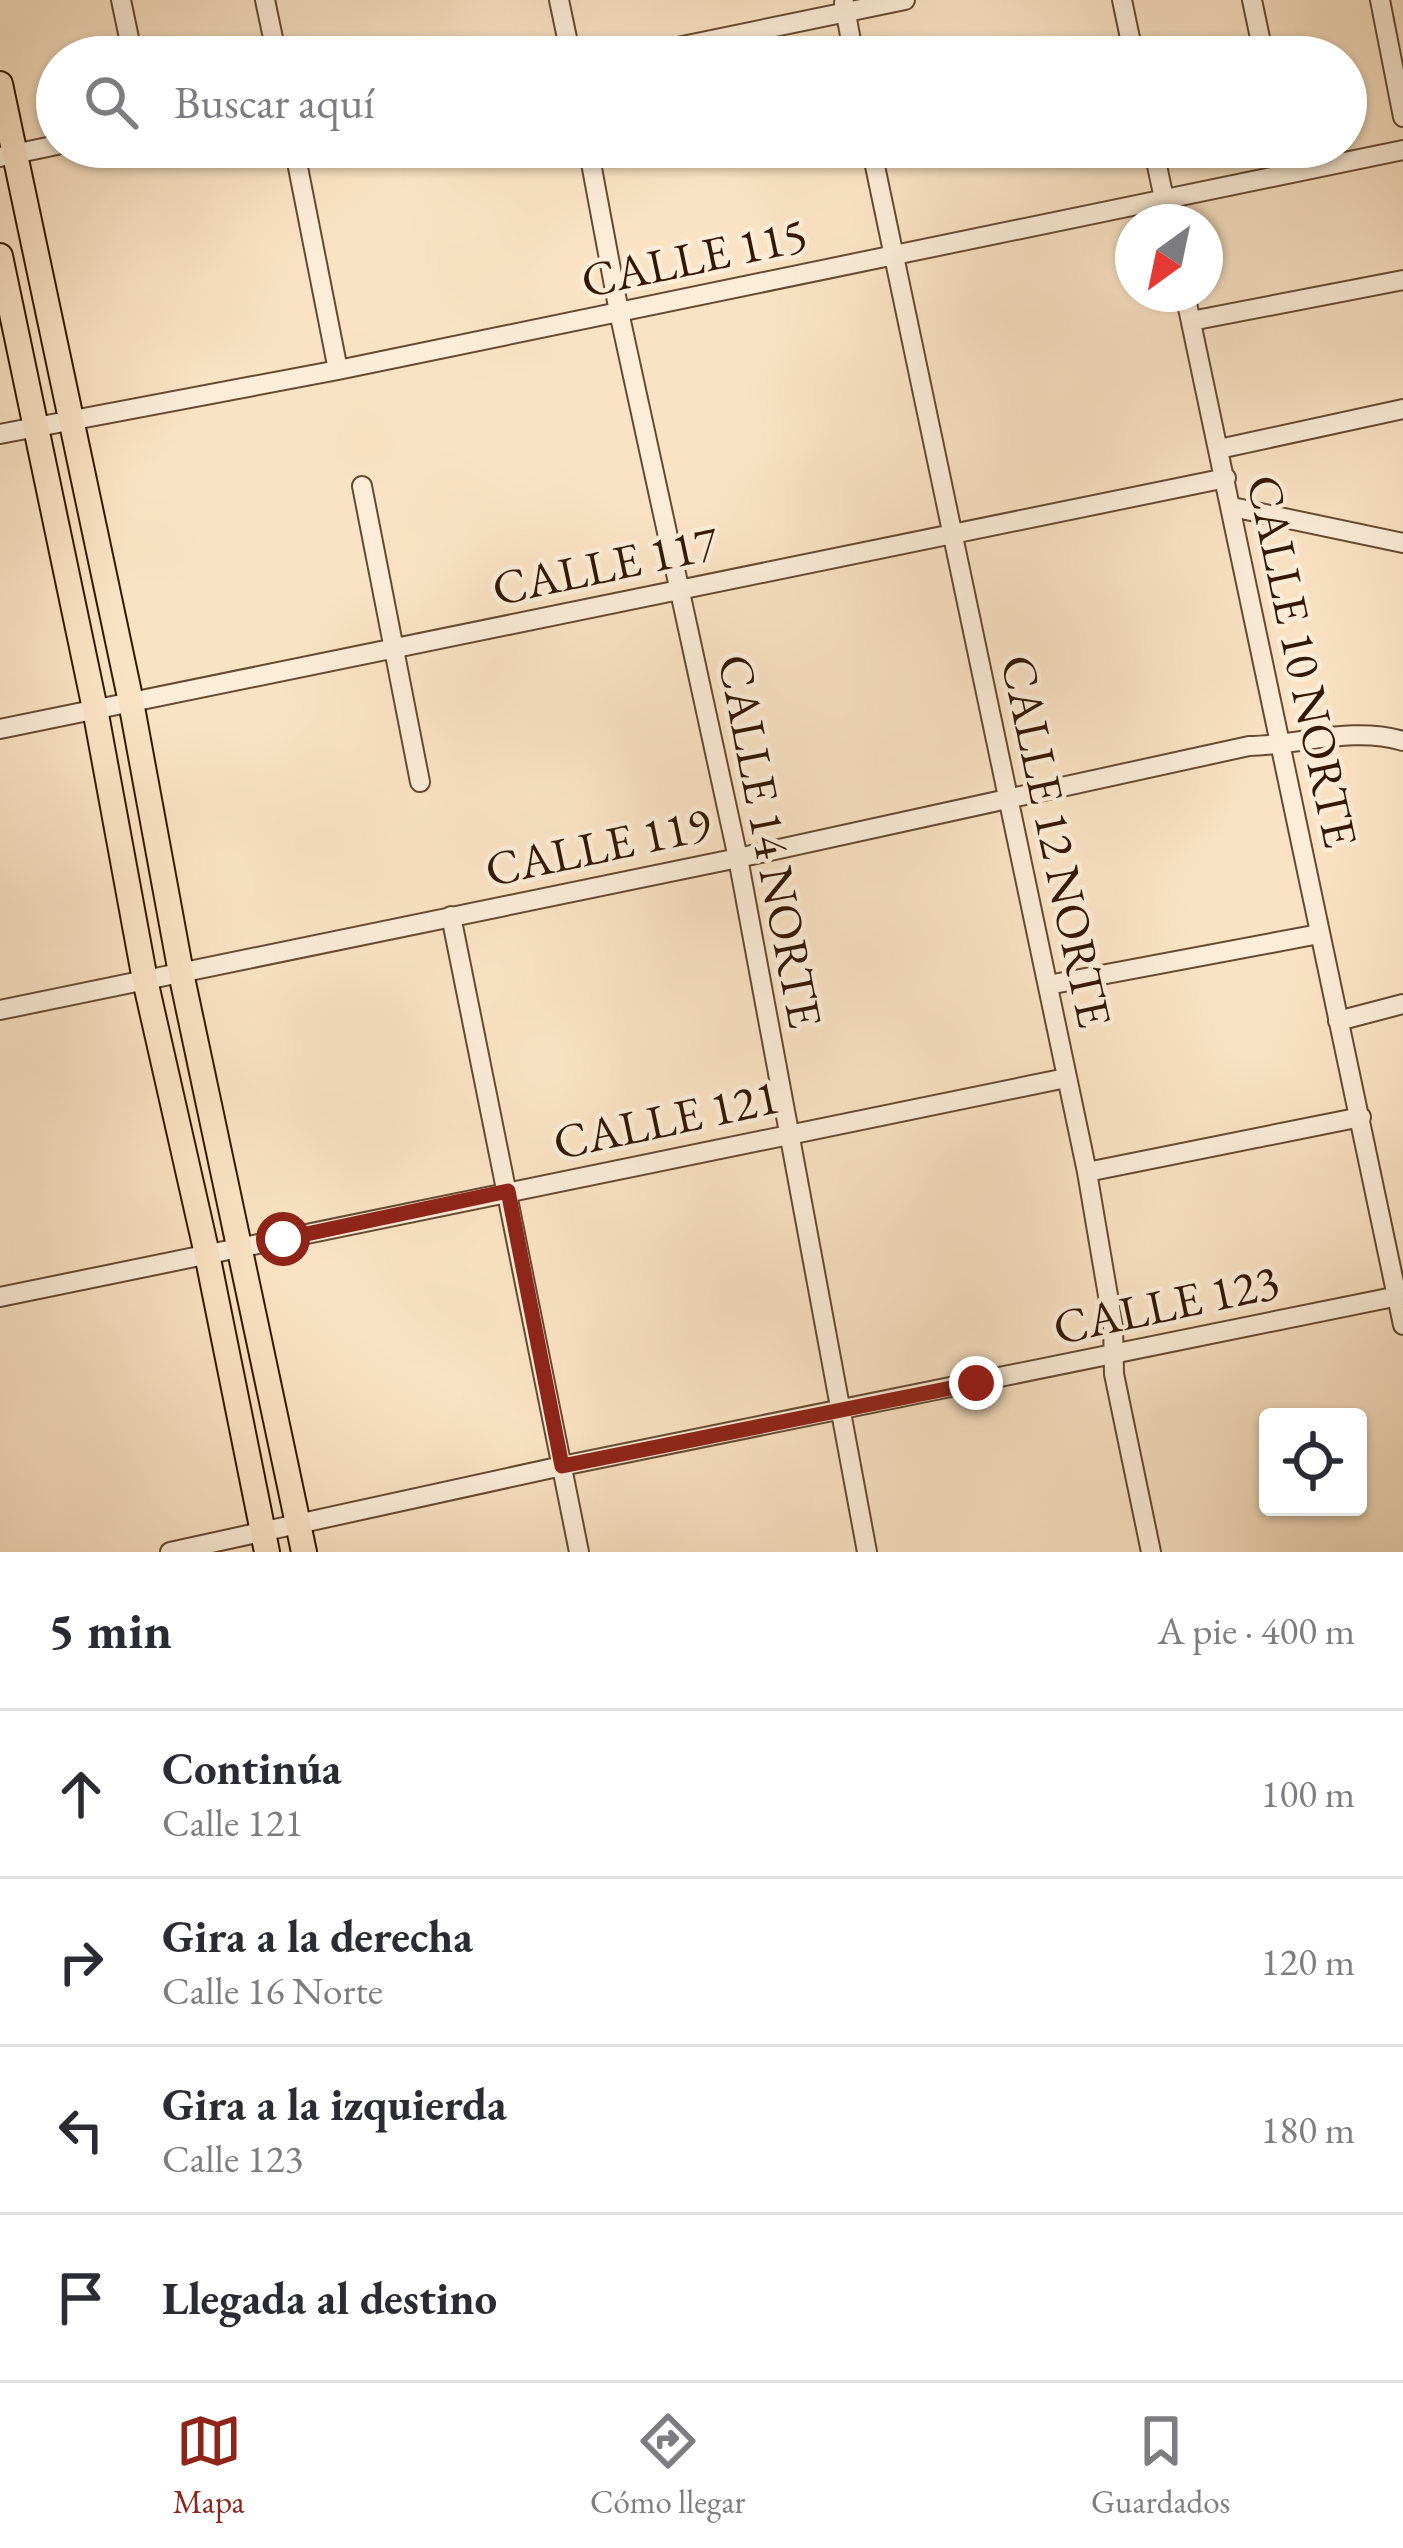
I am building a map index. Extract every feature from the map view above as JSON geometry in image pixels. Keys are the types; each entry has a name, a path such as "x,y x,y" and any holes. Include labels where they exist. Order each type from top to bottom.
{"main road":[{"path":"0,84 7,155 72,419 181,973 304,1552"},
{"path":"0,256 95,709 145,980 265,1542"}],"street":[{"path":"121,0 129,36"},
{"path":"265,0 273,36"},
{"path":"559,0 567,36"},
{"path":"717,36 844,6 905,0"},
{"path":"1122,0 1130,36"},
{"path":"1252,0 1260,36"},
{"path":"1380,0 1403,117"},
{"path":"844,6 850,36"},
{"name":"CALLE 115","path":"1367,157 1403,150"},
{"path":"298,168 338,370"},
{"name":"CALLE 14 NORTE","path":"592,168 738,857 867,1552"},
{"name":"CALLE 12 NORTE","path":"876,168 1087,1172 1113,1325 1114,1374 1151,1552"},
{"path":"1157,168 1164,204"},
{"path":"1287,168 1288,172"},
{"name":"CALLE 115","path":"0,434 338,370 1309,168"},
{"path":"1191,321 1403,280"},
{"name":"CALLE 10 NORTE","path":"1189,312 1403,1325"},
{"path":"1219,449 1403,410"},
{"name":"CALLE 117","path":"0,728 1226,478"},
{"path":"362,486 420,782"},
{"path":"1232,507 1403,543"},
{"name":"CALLE 119","path":"0,1010 1249,746 1281,746 1360,733 1403,741"},
{"path":"451,916 580,1552"},
{"path":"1048,985 1319,934"},
{"path":"1338,1021 1403,1004"},
{"name":"CALLE 121","path":"0,1297 1066,1078"},
{"path":"1087,1172 1360,1118"},
{"name":"CALLE 123","path":"170,1552 265,1542 298,1525 562,1466 1400,1296"}],"route":[{"path":"283,1239 508,1191 562,1466 976,1383"}]}
